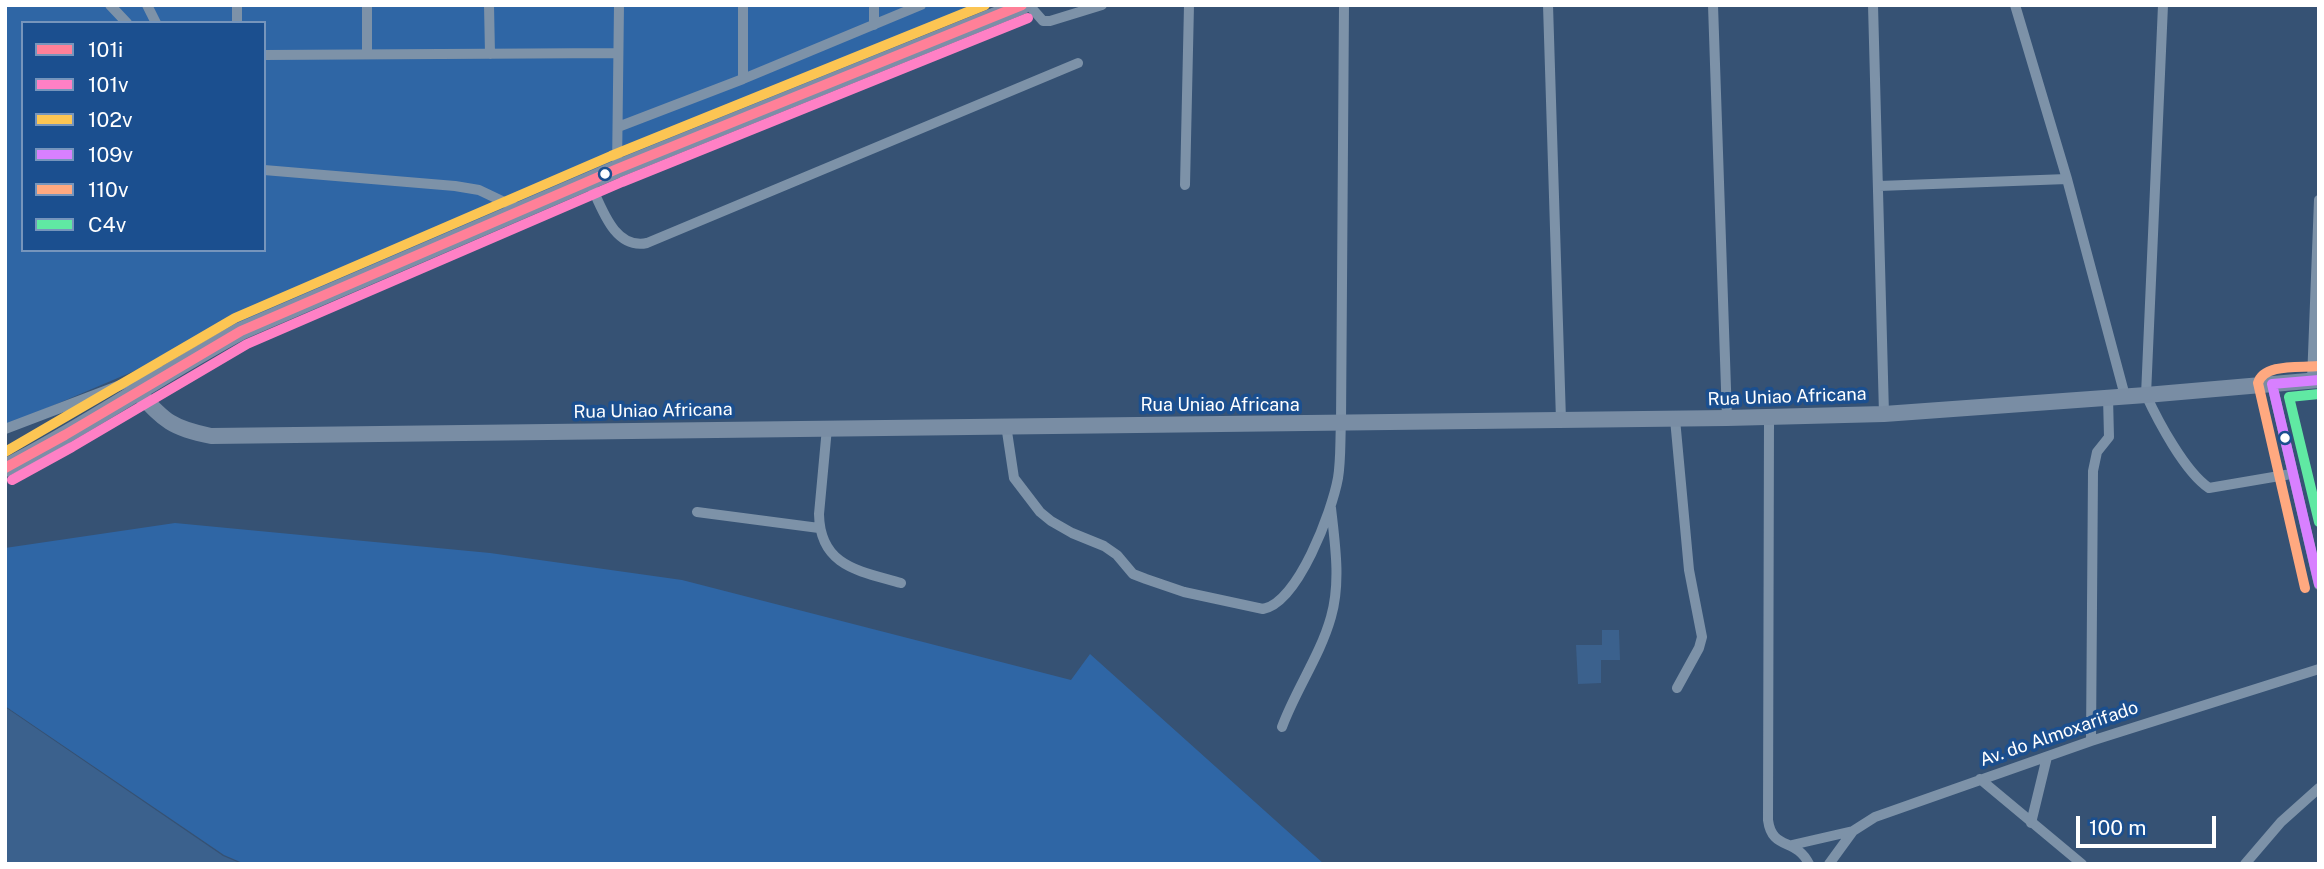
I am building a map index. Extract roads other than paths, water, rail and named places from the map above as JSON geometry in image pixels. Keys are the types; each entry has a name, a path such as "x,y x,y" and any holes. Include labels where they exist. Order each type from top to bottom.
{"main road":[{"path":"965,29 993,5"},
{"path":"5,468 56,440 182,362 241,331 617,169 1023,5"},
{"name":"Rua Uniao Africana","path":"136,390 167,422 184,431 211,436 1006,425 1341,424 1884,414 2315,380"}],"street":[{"path":"110,5 125,21"},
{"path":"147,5 155,21"},
{"path":"367,5 367,54"},
{"path":"489,5 490,54"},
{"path":"617,169 619,5"},
{"path":"743,5 743,79"},
{"path":"874,5 874,25"},
{"path":"618,127 743,79 921,5"},
{"path":"1030,5 1043,21 1050,21 1102,5"},
{"path":"1185,185 1189,5"},
{"path":"1006,425 1014,478 1040,512 1062,528 1104,546 1117,555 1133,574 1184,592 1263,609 1271,607 1291,589 1331,505 1339,475 1345,5"},
{"path":"1548,5 1561,420"},
{"path":"1713,5 1727,418"},
{"path":"1872,5 1884,414"},
{"path":"2015,5 2067,179 2125,396"},
{"path":"2163,5 2146,395 2158,420 2203,484 2209,488 2291,474"},
{"path":"266,55 617,53"},
{"path":"589,181 617,235 630,244 646,243 1078,63"},
{"path":"266,170 455,186 479,190 521,210"},
{"path":"1879,186 2067,179"},
{"path":"2315,380 2319,200"},
{"path":"5,429 182,362"},
{"path":"2272,384 2319,585"},
{"path":"2091,741 2093,471 2097,452 2109,437 2108,397"},
{"path":"1769,417 1768,820 1770,833 1777,841 1801,851 1809,864"},
{"path":"1675,419 1689,570 1702,637 1699,649 1677,688"},
{"path":"827,428 819,528 833,554 846,566 901,583"},
{"path":"1282,727 1289,707 1324,637 1335,603 1336,555 1331,505"},
{"path":"697,512 819,528"},
{"name":"Av. do Almoxarifado","path":"1829,864 1853,831 1875,817 2091,741 2319,668"},
{"path":"2031,822 2047,758"},
{"path":"1980,779 2082,864"},
{"path":"2245,864 2281,822 2319,788"},
{"path":"1791,845 1853,831"}]}
